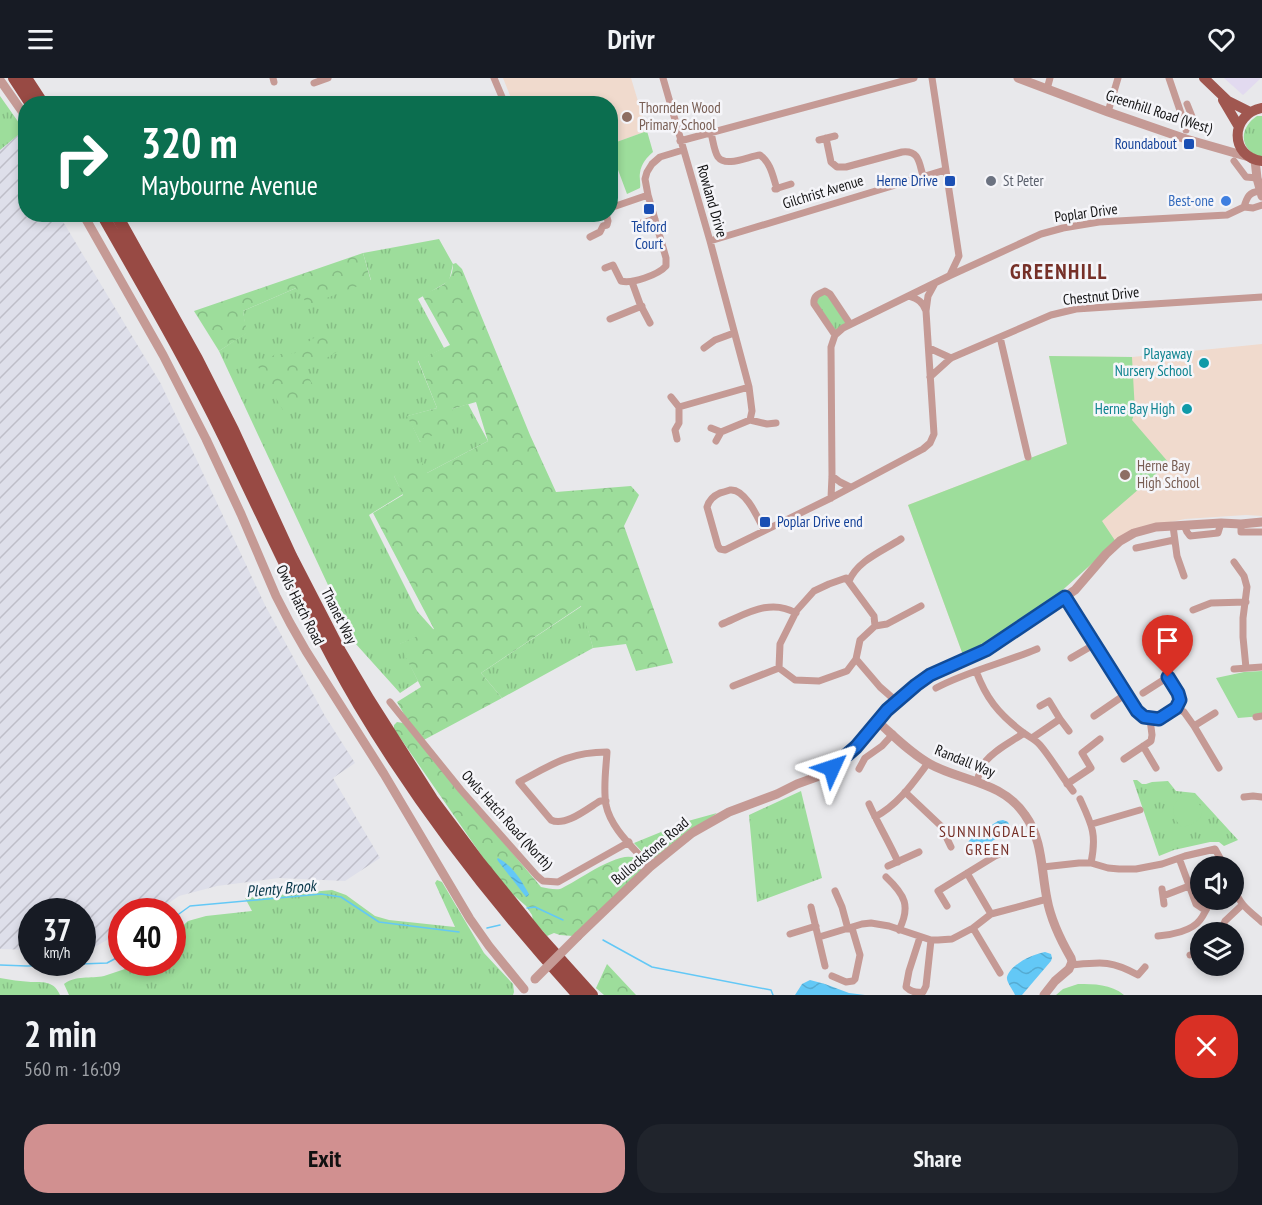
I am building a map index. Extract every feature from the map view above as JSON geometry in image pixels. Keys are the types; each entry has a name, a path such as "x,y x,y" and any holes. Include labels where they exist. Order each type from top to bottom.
{"highway":[{"path":"14,78 26,96"},
{"path":"26,78 38,96"},
{"name":"Thanet Way","path":"107,222 189,366 293,582 360,706 424,804 471,870 531,943 578,995"},
{"name":"Thanet Way","path":"120,222 197,359 233,430 291,556 340,651 369,700 432,799 480,863 539,936 592,995"}],"main road":[{"path":"1204,78 1228,101 1250,112"},
{"path":"1215,90 1239,127"},
{"path":"1255,159 1240,147 1239,127 1241,121 1250,112 1262,108"}],"street":[{"path":"495,78 502,96"},
{"name":"Rowland Drive","path":"663,78 749,387 752,411 750,420"},
{"path":"680,141 914,78"},
{"path":"932,78 959,256 949,276"},
{"name":"Greenhill Road (West)","path":"1018,78 1186,139 1255,159"},
{"path":"1047,89 1050,78"},
{"path":"1108,112 1118,78"},
{"path":"1169,78 1186,128 1186,139"},
{"path":"314,83 323,79"},
{"path":"0,80 18,106"},
{"path":"1186,128 1195,124 1187,104"},
{"path":"711,133 717,155 722,161 729,162 760,155 769,164 775,189 791,183"},
{"path":"835,136 823,139 831,162 837,167 846,167 909,151 918,159 923,176"},
{"name":"Greenhill Road (West)","path":"1223,149 1238,141"},
{"path":"605,268 613,265 621,281 632,282 662,271 666,266 666,258 645,179 652,164 660,158 683,150"},
{"path":"1255,159 1260,187"},
{"path":"1234,161 1246,177 1260,187"},
{"name":"Gilchrist Avenue","path":"710,241 945,170"},
{"name":"Poplar Drive","path":"1244,207 1248,195 1260,187"},
{"path":"618,205 648,195"},
{"name":"Poplar Drive","path":"835,335 850,324 1041,234 1099,222 1227,216 1244,207 1253,208 1262,205"},
{"path":"641,223 655,219"},
{"name":"Owls Hatch Road","path":"88,222 191,409 241,514 276,596 306,651 363,740 470,919 522,992"},
{"path":"590,237 600,232 608,222"},
{"path":"959,256 975,264"},
{"path":"632,282 650,323"},
{"path":"764,530 746,498 736,491 731,490 717,495 708,504 718,546 725,550 831,498 923,449 930,443 934,434 926,311 928,296 936,283"},
{"path":"831,498 830,367 831,347 835,335 814,304 816,295 825,291 830,294 850,324"},
{"path":"909,296 920,301 926,311"},
{"name":"Chestnut Drive","path":"930,377 951,358 1051,315 1076,309 1262,297"},
{"path":"610,319 642,306"},
{"path":"704,348 715,340 734,333"},
{"path":"1000,337 1028,457"},
{"path":"929,348 951,358"},
{"path":"679,407 749,387"},
{"path":"671,397 679,407 679,423 675,430 677,438"},
{"path":"716,441 721,432 750,420 768,428 776,423"},
{"path":"711,428 721,432"},
{"path":"1026,447 1035,444"},
{"path":"832,476 850,487"},
{"name":"Bullockstone Road","path":"522,992 650,867 678,844 711,821 729,812 822,775 856,747 896,701 930,675 986,650 1075,590 1120,541 1134,533 1173,525 1262,522"},
{"name":"Bullockstone Road","path":"1241,524 1241,532 1262,532"},
{"path":"1173,525 1174,540 1184,576"},
{"path":"849,582 856,569 865,561 901,539"},
{"path":"1136,548 1174,540"},
{"path":"1234,562 1247,574 1243,618 1246,668"},
{"path":"779,668 780,644 796,613 814,591 829,584 846,578 874,616 875,626"},
{"path":"1065,597 1137,711 1144,717 1159,719 1176,708 1180,700 1168,677 1143,693"},
{"path":"1193,610 1211,603 1246,602"},
{"path":"723,624 754,610 767,607 778,606 796,613"},
{"path":"779,668 795,680 819,681 847,671 856,659 860,640 875,626 887,624 921,606"},
{"path":"1071,658 1095,644"},
{"path":"936,688 962,676 1037,649"},
{"path":"856,659 880,687 896,701"},
{"path":"733,686 779,668"},
{"path":"1234,669 1262,668"},
{"path":"976,671 990,701 1005,717 1039,743 1073,791"},
{"path":"1094,716 1126,694"},
{"path":"1040,706 1049,701 1069,731"},
{"name":"Owls Hatch Road (North)","path":"390,702 461,790 543,881 558,882 629,842"},
{"path":"1176,708 1184,712 1219,768"},
{"path":"1194,726 1215,712"},
{"path":"1032,738 1060,719"},
{"path":"1124,759 1151,741 1150,719"},
{"name":"Randall Way","path":"877,721 913,753 928,763 977,781 1004,794 1026,816 1036,838 1047,899 1056,932 1071,958 1070,967"},
{"path":"977,781 986,761 1024,733"},
{"path":"859,769 865,758 893,735"},
{"path":"1067,784 1091,768 1082,753 1101,739"},
{"path":"1143,746 1156,768"},
{"path":"606,801 600,801 567,821 554,822 519,782 568,757 607,752 606,801 611,819 650,867"},
{"path":"875,817 890,808 928,763"},
{"path":"905,792 941,826 951,846"},
{"path":"1244,797 1262,797"},
{"path":"1080,799 1092,824 1094,844 1091,864"},
{"path":"869,804 898,862"},
{"path":"1092,824 1140,810"},
{"path":"1043,867 1091,864 1108,868 1136,869 1215,849 1219,856"},
{"path":"888,867 919,852"},
{"path":"947,906 938,891 1002,853"},
{"path":"1163,896 1189,886 1179,858"},
{"path":"967,873 991,914"},
{"path":"886,877 897,887 906,907 907,913 899,930"},
{"path":"832,976 846,982 853,981 860,955 835,891"},
{"path":"819,937 871,923 889,926 931,940 952,939 973,928 991,914 1047,899"},
{"path":"811,907 825,966"},
{"path":"1244,907 1262,922"},
{"path":"1162,938 1190,928 1199,922 1205,910"},
{"path":"1225,922 1237,910"},
{"path":"790,934 816,926"},
{"path":"973,928 1000,972"},
{"path":"920,937 906,987 918,993 923,992 926,986 931,940"},
{"path":"1044,995 1070,967 1101,962 1123,967 1138,975 1144,967"}],"shaded area":[{"name":"Thornden Wood Primary School","path":"503,78 631,78 647,131 618,141 618,96 510,96"},
{"path":"1224,78 1261,78 1243,95"},
{"path":"18,135 18,222 63,222 161,384 265,605 325,716 355,763 333,778 380,858 345,881 279,878 217,886 176,898 108,898 108,939 96,946 96,898 18,898 18,950 0,949 0,150"},
{"name":"Herne Bay High School","path":"1262,344 1262,516 1185,519 1161,524 1116,542 1057,595 1000,634 963,655 908,505 1067,444 1049,356 1132,357"}],"green space":[{"path":"0,96 18,122 18,135 0,150"},
{"path":"1257,116 1262,116 1262,157 1250,151 1244,141 1247,127"},
{"path":"647,131 653,152 642,167 640,188 627,194 618,170 618,141"},
{"path":"439,239 453,264 449,281 418,299 444,348 418,361 437,408 408,416 420,442 452,409 468,404 488,441 427,473 394,476 403,494 369,515 417,611 434,630 400,644 418,681 400,693 355,643 219,351 246,333 243,311 296,288 371,280 363,253"},
{"path":"363,253 371,281 308,305 296,288 243,311 247,333 219,351 194,311"},
{"path":"456,263 462,269 530,435 556,492 631,486 639,495 624,526 673,663 636,671 626,644 593,648 581,606 481,673 502,698 420,742 397,702 421,687 399,644 434,629 373,513 403,495 394,476 422,462 427,473 488,441 476,402 452,409 454,424 420,442 407,416 437,408 418,360 450,345 422,295 447,281 453,264"},
{"path":"825,291 850,324 835,335 814,304 816,295"},
{"path":"326,330 338,351 305,371 317,392 284,412 257,365 276,354 294,354"},
{"name":"Herne Bay High School","path":"1049,356 1132,357 1135,412 1132,420 1169,463 1102,521 1116,542 1057,595 1000,634 963,655 908,505 1067,444"},
{"path":"582,606 593,648 502,698 481,673"},
{"path":"1262,671 1262,716 1238,718 1216,678"},
{"path":"397,722 403,723 541,887 560,889 605,864 630,857 638,861 641,872 573,936 554,933 547,936 533,920 526,906 507,889 491,869 394,729"},
{"path":"1133,780 1142,784 1168,781 1176,791 1195,793 1238,840 1224,846 1219,842 1210,842 1174,850 1159,856"},
{"path":"801,791 822,878 757,902 749,815"},
{"path":"1183,795 1195,798 1203,810 1195,822 1181,827 1173,810"},
{"path":"717,813 659,858 648,858 634,843 688,821"},
{"path":"437,880 442,882 484,953 513,984 513,995 69,995 64,984 78,978 108,975 186,976 186,923 206,916 252,911 245,898 332,890 346,895 375,916 389,920 455,927 435,883"},
{"path":"607,964 636,995 604,995 596,988"},
{"path":"0,978 48,983 58,990 60,995 0,995"},
{"path":"1078,984 1108,987 1124,995 1056,995 1063,989"}],"water":[{"path":"1003,820 1008,822 1010,827 1008,831 975,852 968,848 967,844 971,838"},
{"path":"498,858 516,874 529,894 528,896 526,897"},
{"path":"1045,952 1051,954 1051,961 1022,995 1015,995 1007,979 1009,972 1023,960"},
{"path":"810,980 849,993 865,995 795,995 802,984"}],"waterway":[{"name":"Plenty Brook","path":"186,909 190,906 321,894 341,897 379,922 459,932"},
{"name":"Plenty Brook","path":"527,908 535,907 563,920"},
{"name":"Plenty Brook","path":"487,928 500,925"},
{"name":"Plenty Brook","path":"603,940 652,967 771,990 773,995"},
{"name":"Plenty Brook","path":"0,965 108,962"}],"place":[{"name":"Thornden Wood Primary School","path":"627,117"},
{"name":"Roundabout","path":"1189,144"},
{"name":"Herne Drive","path":"950,181"},
{"name":"St Peter","path":"991,181"},
{"name":"Best-one","path":"1226,201"},
{"name":"Telford Court","path":"649,209"},
{"name":"Playaway Nursery School","path":"1204,363"},
{"name":"Herne Bay High","path":"1187,409"},
{"name":"Herne Bay High School","path":"1125,475"},
{"name":"Poplar Drive end","path":"765,522"}],"district":[{"name":"GREENHILL","path":"1059,272"},
{"name":"SUNNINGDALE GREEN","path":"988,840"}],"route":[{"path":"832,768 856,747 887,710 916,685 930,675 986,650 1065,597 1137,711 1144,717 1159,719 1176,708 1180,700 1168,677"}]}
